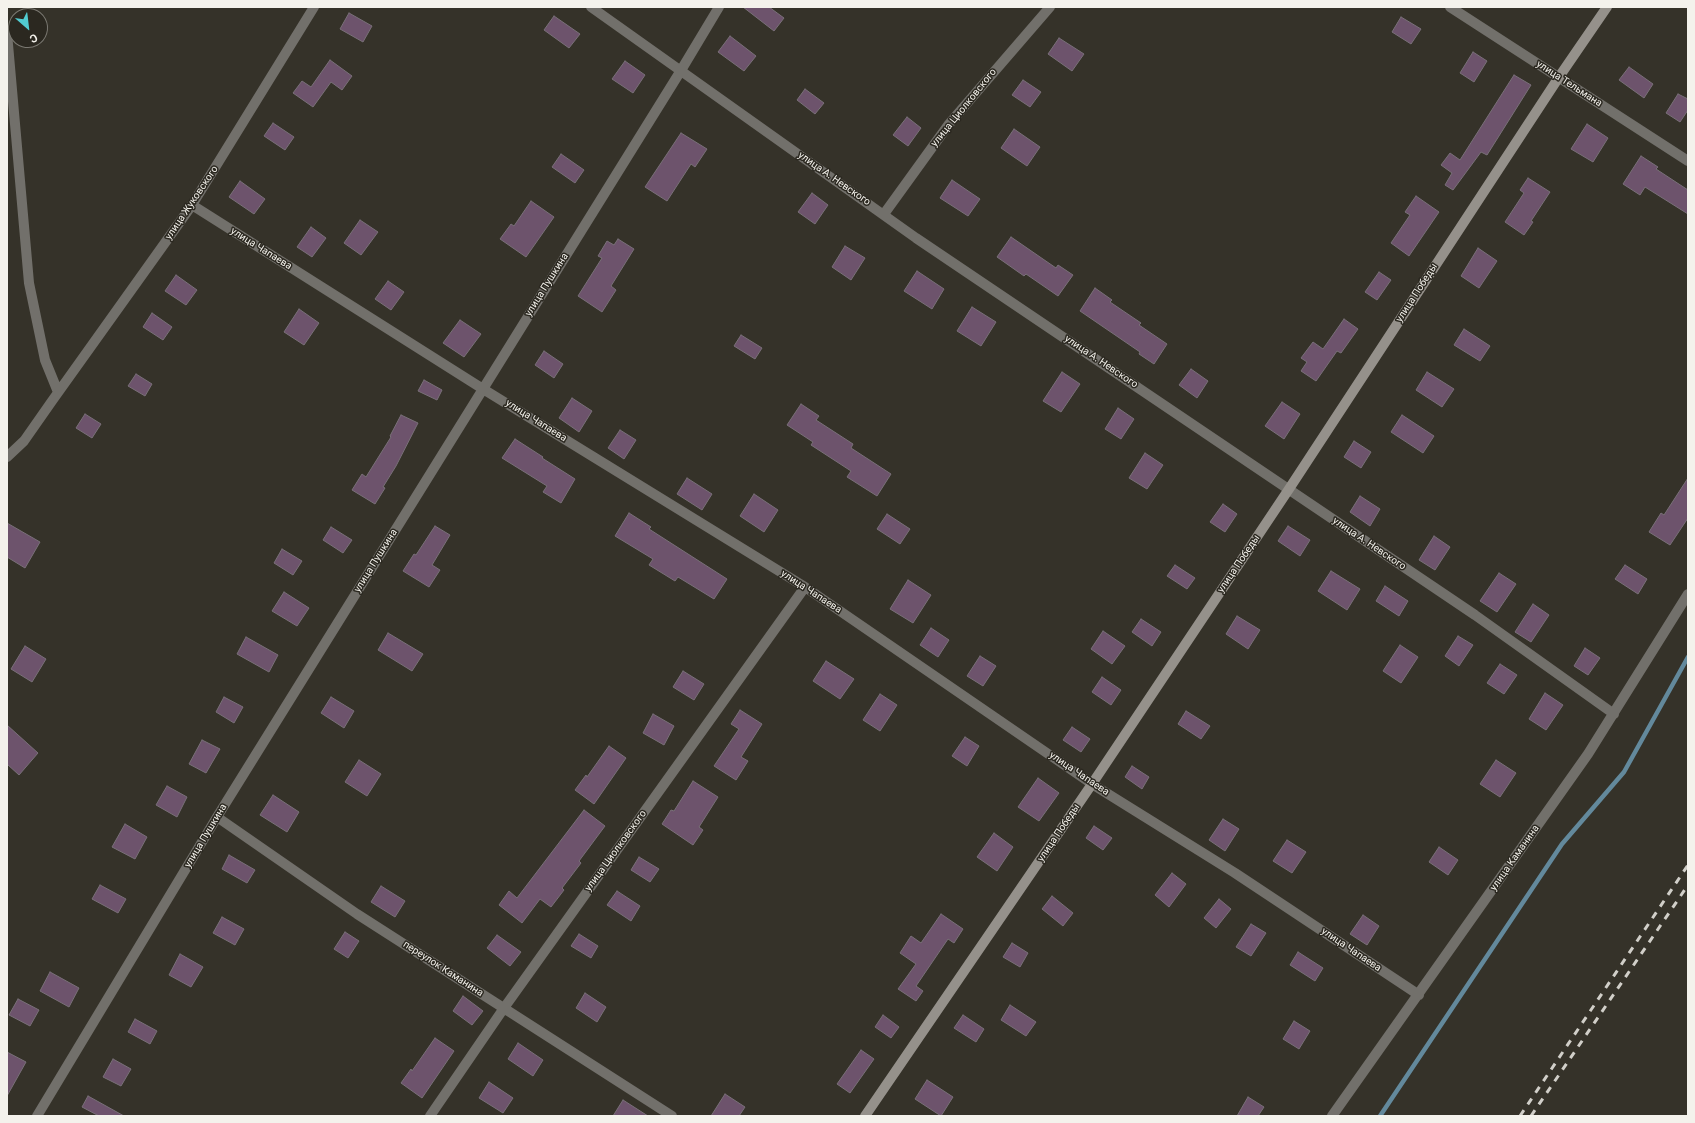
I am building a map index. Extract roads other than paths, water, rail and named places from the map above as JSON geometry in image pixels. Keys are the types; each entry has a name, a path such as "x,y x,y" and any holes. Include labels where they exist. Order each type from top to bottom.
{"street":[{"name":"улица Жуковского","path":"7,457 24,441 192,205 314,7"},
{"name":"улица А. Невского","path":"591,7 680,72 884,214 916,238 1475,615 1614,714"},
{"name":"улица Пушкина","path":"37,1116 217,817 719,7"},
{"name":"улица Циолковского","path":"884,214 949,124 1050,7"},
{"name":"улица Тельмана","path":"1450,7 1688,161"},
{"name":"улица Победы","path":"865,1116 1092,784 1559,77 1607,7"},
{"path":"7,33 30,283 45,360 58,392"},
{"name":"улица Чапаева","path":"192,205 483,389 805,587 1092,784 1235,873 1419,995"},
{"name":"улица Циолковского","path":"430,1116 504,1008 805,587"},
{"name":"улица Каманина","path":"1332,1116 1588,754 1688,594"},
{"name":"переулок Каманина","path":"217,817 357,914 672,1116"}],"waterway":[{"path":"1380,1116 1562,844 1624,772 1688,657"}],"railway":[{"path":"1520,1116 1688,865"},
{"path":"1531,1116 1688,885"}]}
